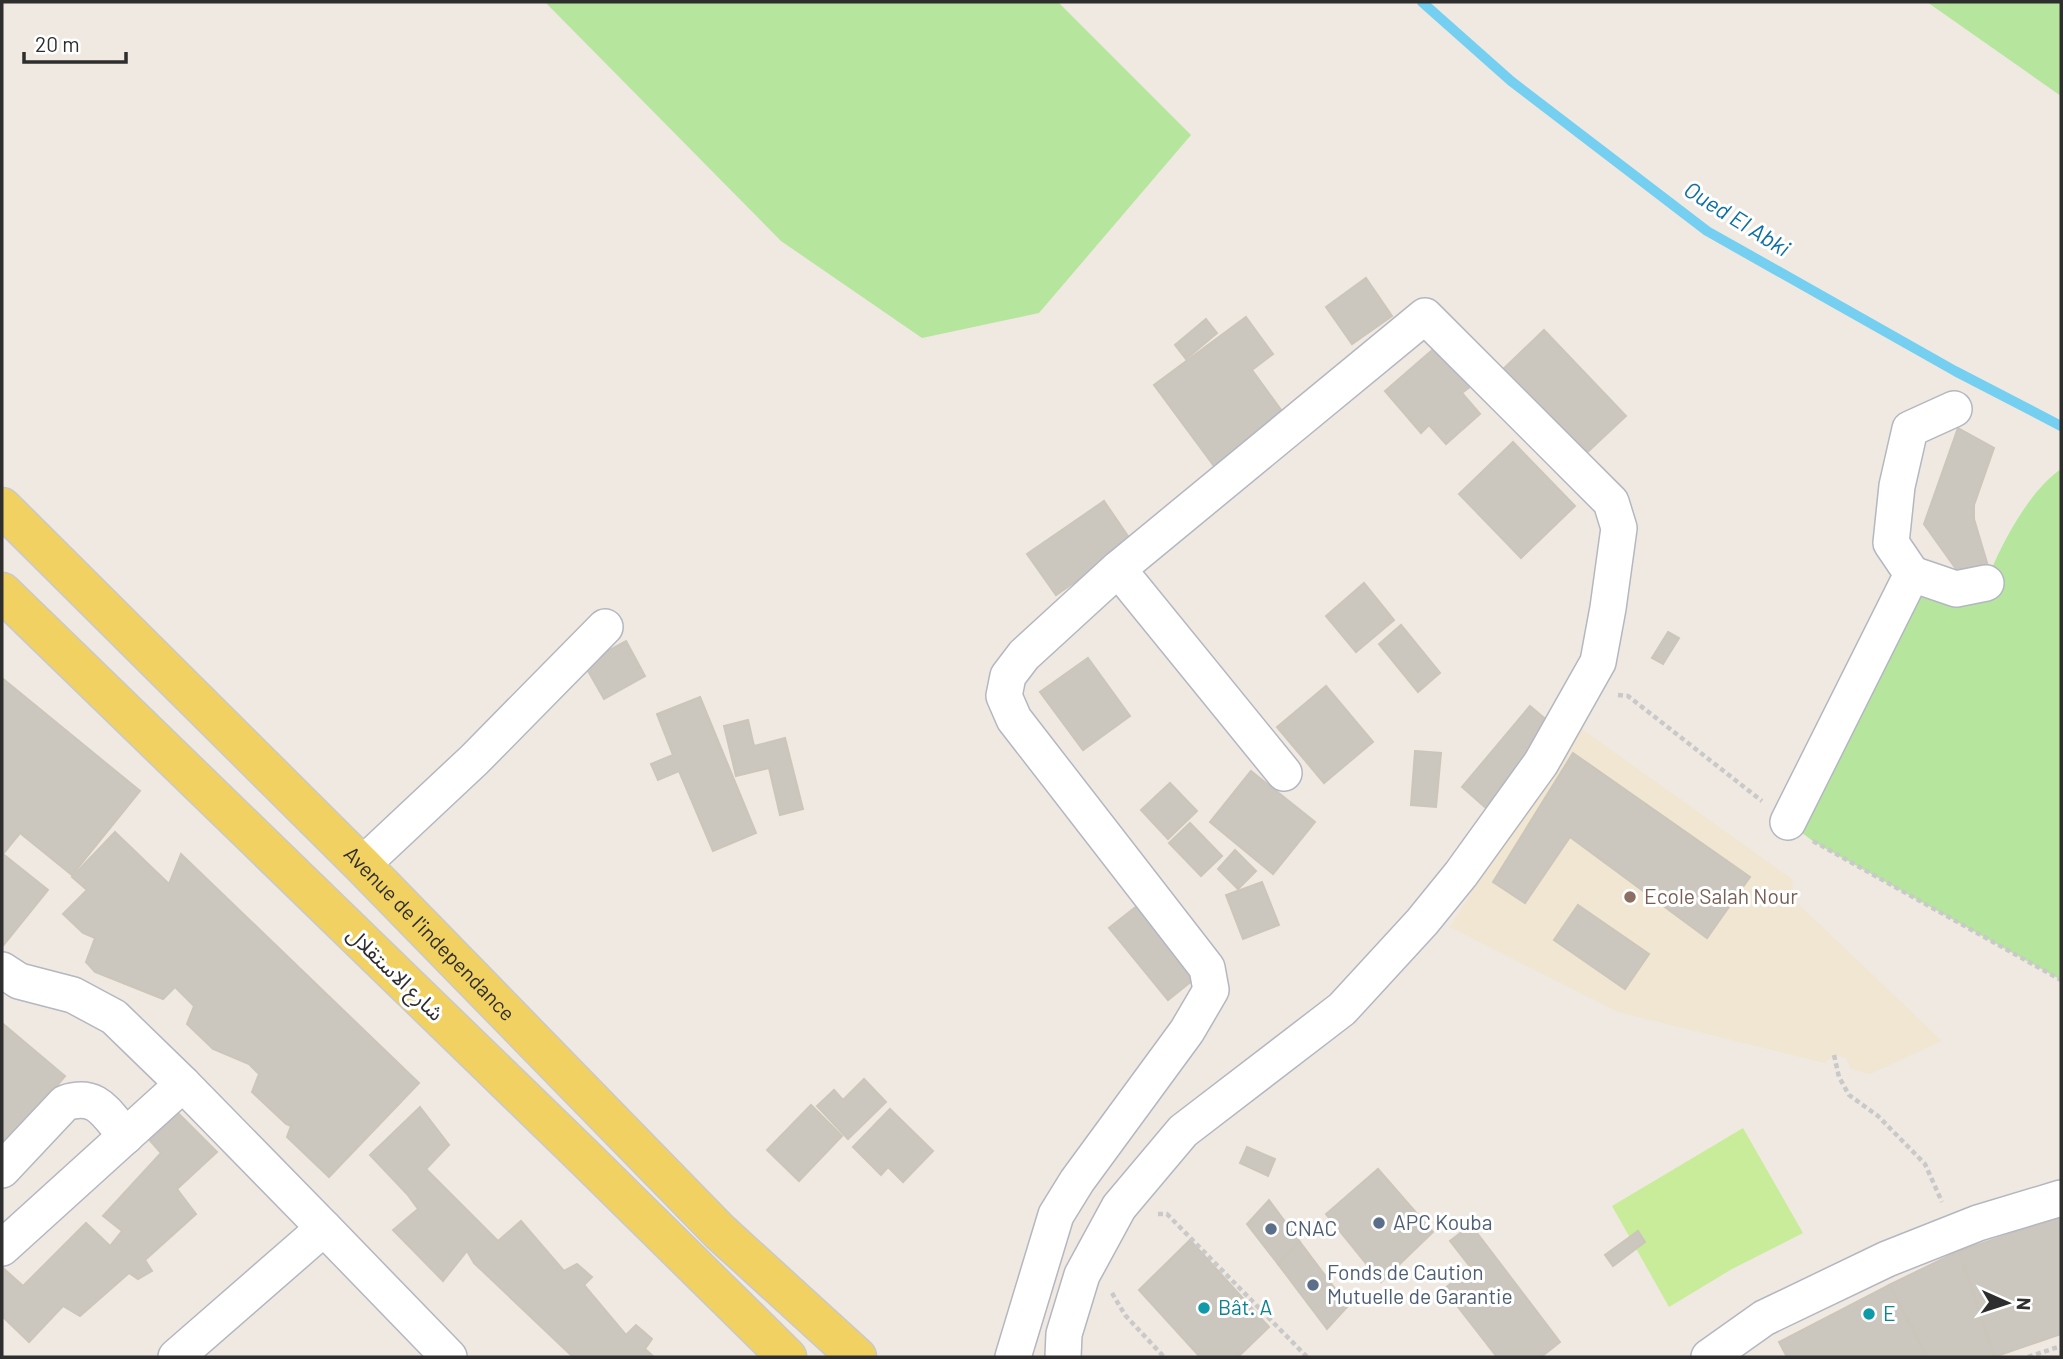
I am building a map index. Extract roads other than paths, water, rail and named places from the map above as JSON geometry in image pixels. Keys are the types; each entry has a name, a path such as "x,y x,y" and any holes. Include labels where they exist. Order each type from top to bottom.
{"main road":[{"name":"Avenue de l'independance","path":"2,508 362,865 720,1232 858,1357"},
{"name":"شارع الاستقلال","path":"2,592 591,1163 787,1357"}],"street":[{"path":"1013,1357 1056,1214 1077,1181 1187,1031 1211,990 1207,968 1014,719 1004,696 1008,676 1024,655 1118,569 1425,316 1611,502 1619,528 1598,662 1541,763 1461,874 1422,922 1342,1009 1183,1131 1119,1207 1082,1275 1065,1334 1063,1357"},
{"path":"1954,409 1910,429 1897,486 1891,543 1912,574 1956,589 1986,583"},
{"path":"1118,569 1284,773"},
{"path":"1788,822 1912,574"},
{"path":"362,865 474,760 605,627"},
{"path":"2,970 19,981 73,995 114,1017 183,1084 449,1357"},
{"path":"2,1248 183,1084"},
{"path":"2,1170 65,1103 79,1098 94,1101 126,1136"},
{"path":"1709,1357 1765,1318 1888,1259 1978,1223 2061,1198"},
{"path":"176,1357 324,1228"}],"waterway":[{"name":"Oued El Abki","path":"1422,2 1511,81 1707,231 1955,371 2061,426"}],"place":[{"name":"Ecole Salah Nour","path":"1630,897"},
{"name":"APC Kouba","path":"1379,1223"},
{"name":"CNAC","path":"1271,1229"},
{"name":"Fonds de Caution Mutuelle de Garantie","path":"1313,1285"},
{"name":"Bât. A","path":"1204,1308"},
{"name":"E","path":"1869,1314"}]}
